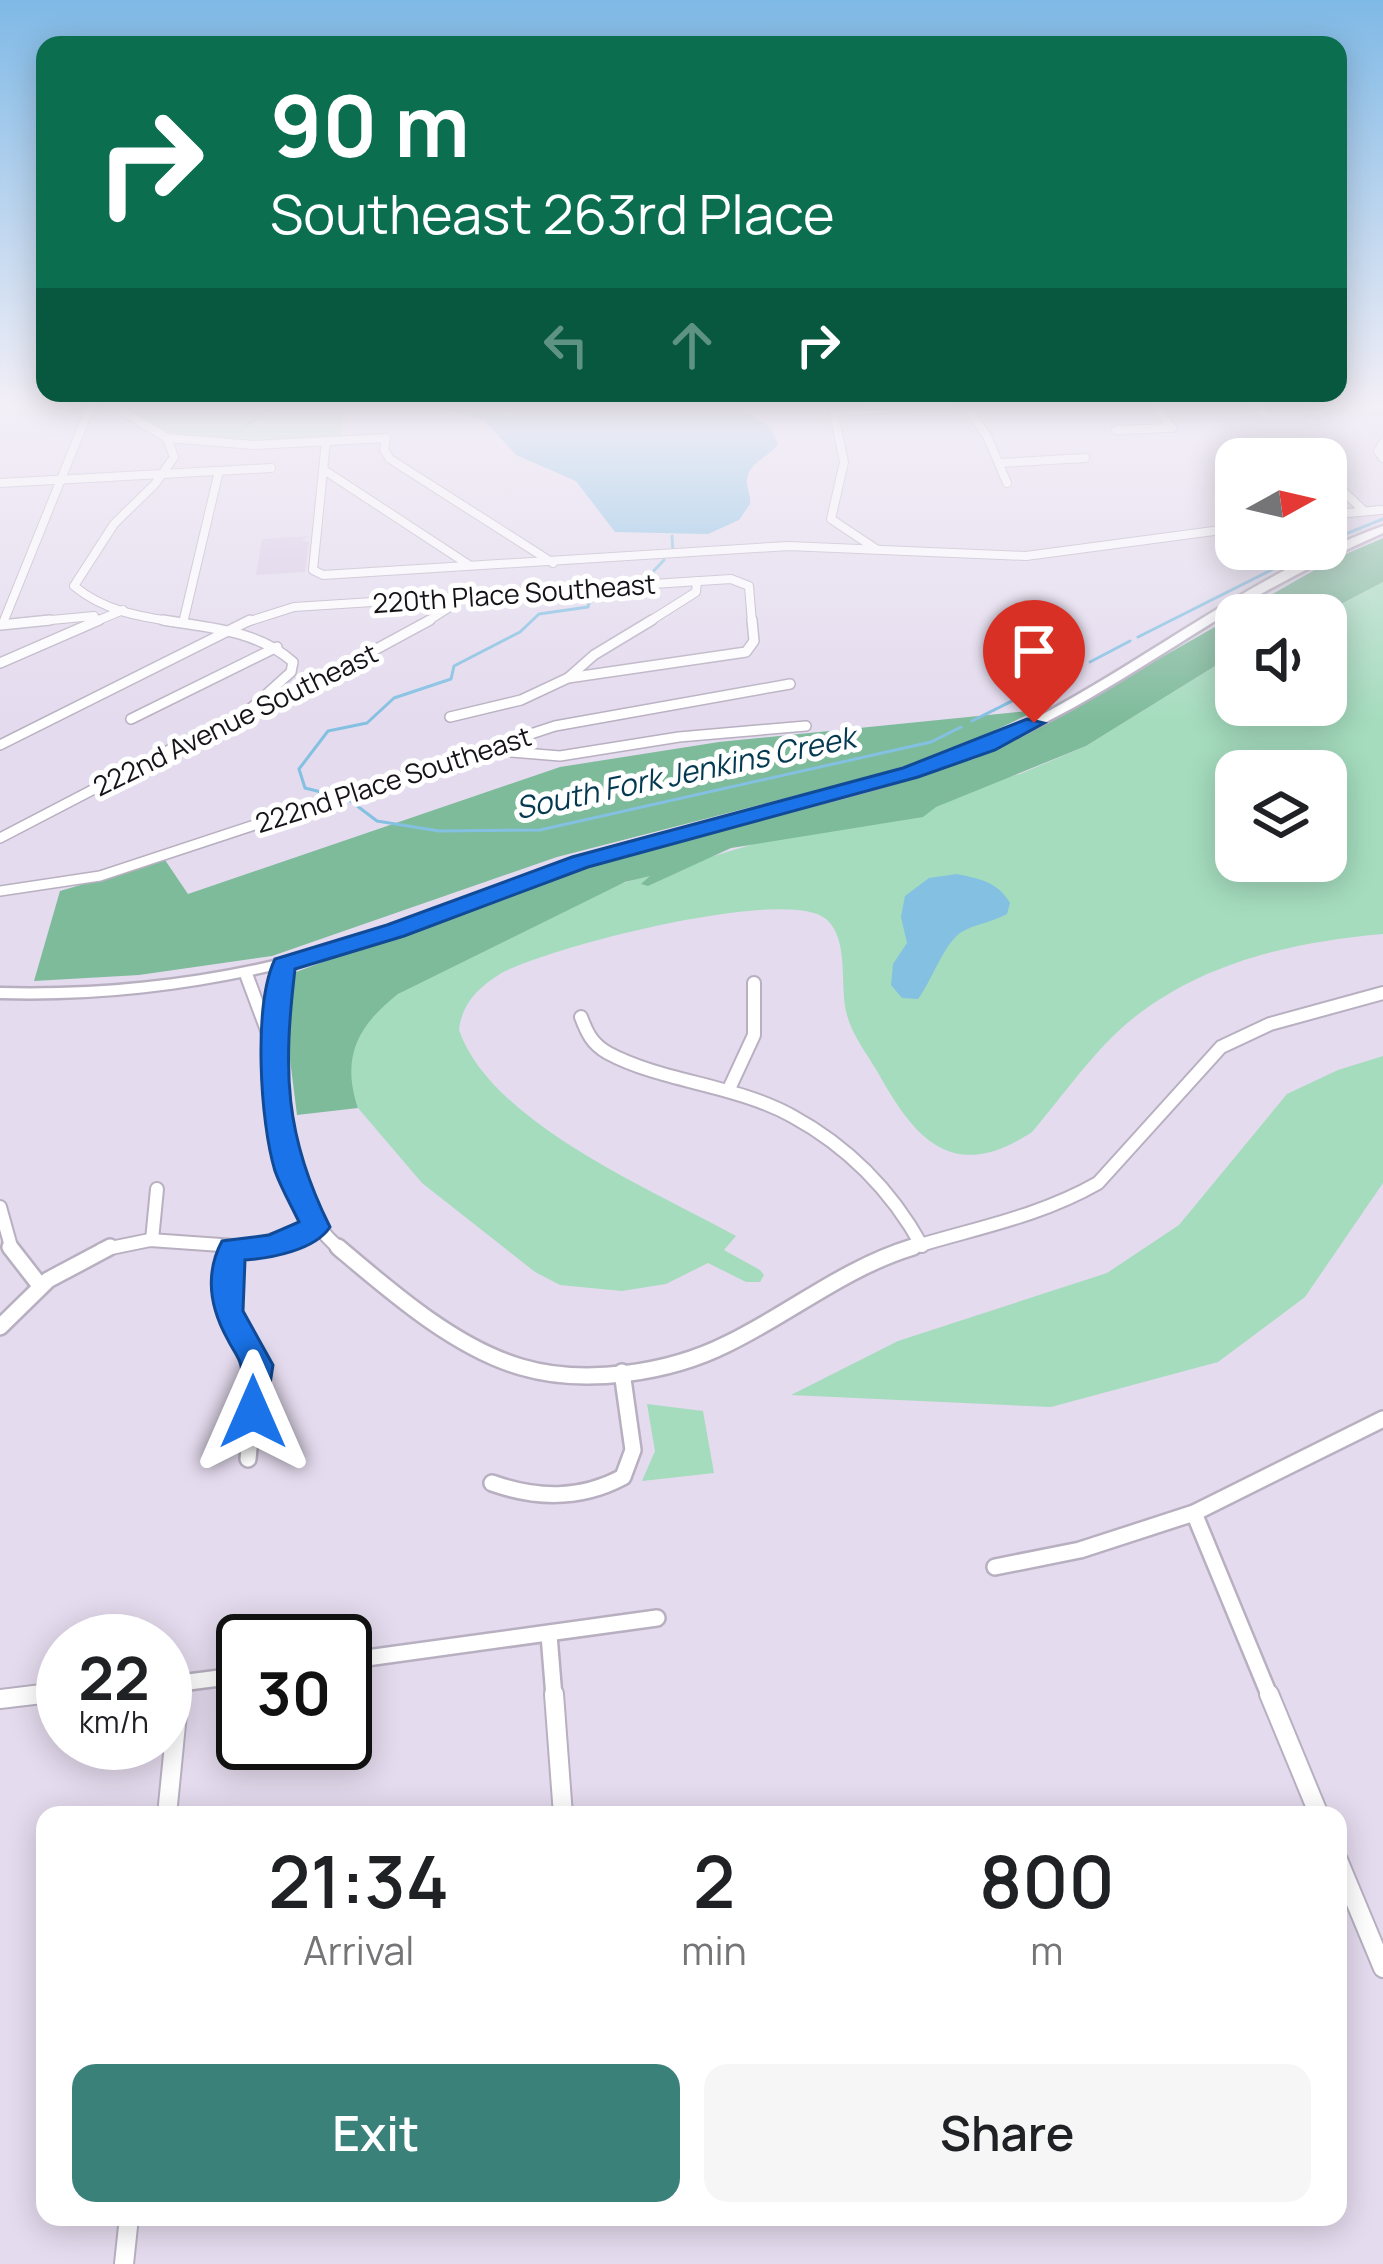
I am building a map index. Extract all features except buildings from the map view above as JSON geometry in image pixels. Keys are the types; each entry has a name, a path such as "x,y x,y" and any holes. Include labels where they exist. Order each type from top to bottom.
{"street":[{"path":"48,511 2,625 124,610"},
{"path":"128,511 76,581 80,594 124,610 277,647 291,658 291,672 238,720"},
{"path":"182,624 209,511"},
{"path":"320,511 313,570 317,573 554,564 788,545 1026,556 1215,531"},
{"path":"386,511 471,567"},
{"path":"471,511 554,564"},
{"path":"830,511 842,531 882,552"},
{"path":"1347,513 1375,511"},
{"path":"1347,542 1383,529"},
{"path":"0,993 131,992 246,974 396,931 580,862 910,773 988,746 1074,701 1291,570"},
{"name":"220th Place Southeast","path":"0,745 226,632 285,610 698,581 743,580 748,586 752,650 568,678"},
{"path":"450,716 521,700 568,678 608,647 662,619 696,592 698,581"},
{"name":"222nd Avenue Southeast","path":"0,838 410,632 467,596"},
{"path":"0,664 124,610"},
{"path":"131,719 277,647"},
{"name":"222nd Place Southeast","path":"0,892 100,875 600,715 790,684"},
{"path":"486,750 560,757 679,737 806,727"},
{"path":"284,964 273,1047 281,1141 290,1175 316,1227 461,1337 507,1362 546,1372 622,1372 680,1363 728,1342 845,1274 1073,1199 1098,1183 1221,1047 1270,1024 1383,993"},
{"path":"246,974 273,1047"},
{"path":"728,1089 754,1035 754,983"},
{"path":"581,1017 588,1037 606,1052 728,1089 793,1118 890,1191 922,1246"},
{"path":"152,1240 158,1190"},
{"path":"0,1208 9,1246 38,1283"},
{"path":"0,1328 38,1283 108,1249 152,1240 232,1249 272,1246 316,1227"},
{"path":"232,1249 225,1293 228,1312 257,1365 248,1459"},
{"path":"493,1483 535,1497 600,1490 623,1478 633,1450 622,1372"},
{"path":"995,1568 1080,1550 1194,1513 1383,1419"},
{"path":"1194,1513 1315,1806"},
{"path":"372,1658 657,1618"},
{"path":"549,1635 562,1806"},
{"path":"0,1699 36,1694"},
{"path":"167,1806 169,1770"},
{"path":"1347,1882 1383,1968"},
{"path":"124,2264 128,2226"}],"shaded area":[{"path":"309,536 302,540 309,542 305,572 256,575 262,539"}],"green space":[{"path":"1383,538 1383,582 1347,601 1347,594 1272,594 1314,570 1347,570 1347,554"},
{"path":"1383,582 1383,934 1283,949 1188,983 1117,1032 1032,1132 980,1154 958,1154 939,1147 906,1117 849,1022 841,951 833,928 826,919 803,911 717,915 612,936 525,963 500,974 472,997 459,1030 477,1064 504,1095 578,1151 736,1236 724,1250 760,1270 764,1275 760,1282 746,1282 708,1263 666,1284 622,1291 560,1285 535,1272 422,1183 358,1108 349,1080 349,1056 366,1014 533,910 781,836 1020,774 1086,746 1215,666 1215,726 1347,726 1347,601"},
{"path":"1215,627 1215,666 1086,746 936,807 923,817 731,848 648,886 641,884 650,876 625,882 398,994 372,1018 356,1044 351,1074 358,1108 297,1115 286,1028 296,972 585,865 974,759 1024,736"},
{"path":"1038,710 957,748 884,773 557,857 272,956 139,975 34,981 60,891 165,860 188,894 560,767 719,742"},
{"path":"1383,1056 1383,1183 1305,1297 1218,1362 1051,1407 791,1395 898,1341 1107,1273 1179,1225 1287,1094"},
{"path":"647,1404 703,1411 714,1473 642,1481 655,1451"}],"water":[{"path":"599,511 745,511 739,520 708,534 615,532"},
{"path":"957,874 1000,890 1010,903 1007,914 960,933 918,999 902,998 891,985 893,964 907,943 901,917 905,896 929,878"}],"waterway":[{"name":"South Fork Jenkins Creek","path":"1347,534 1383,519"},
{"name":"South Fork Jenkins Creek","path":"672,536 673,552"},
{"name":"South Fork Jenkins Creek","path":"612,583 648,577 664,560"},
{"name":"South Fork Jenkins Creek","path":"1138,637 1271,570"},
{"name":"South Fork Jenkins Creek","path":"321,792 305,788 299,769 328,731 367,723 394,698 451,679 454,666 520,632 539,614 588,607 592,592"},
{"name":"South Fork Jenkins Creek","path":"1090,662 1130,641"},
{"name":"South Fork Jenkins Creek","path":"972,721 1080,667"},
{"name":"South Fork Jenkins Creek","path":"348,799 377,821 439,831 540,830 931,742 961,727"}],"route":[{"path":"253,1412 257,1365 228,1312 225,1293 232,1249 265,1248 316,1227 290,1175 275,1094 273,1047 284,964 396,931 580,862 910,773 988,746 1034,723"}]}
